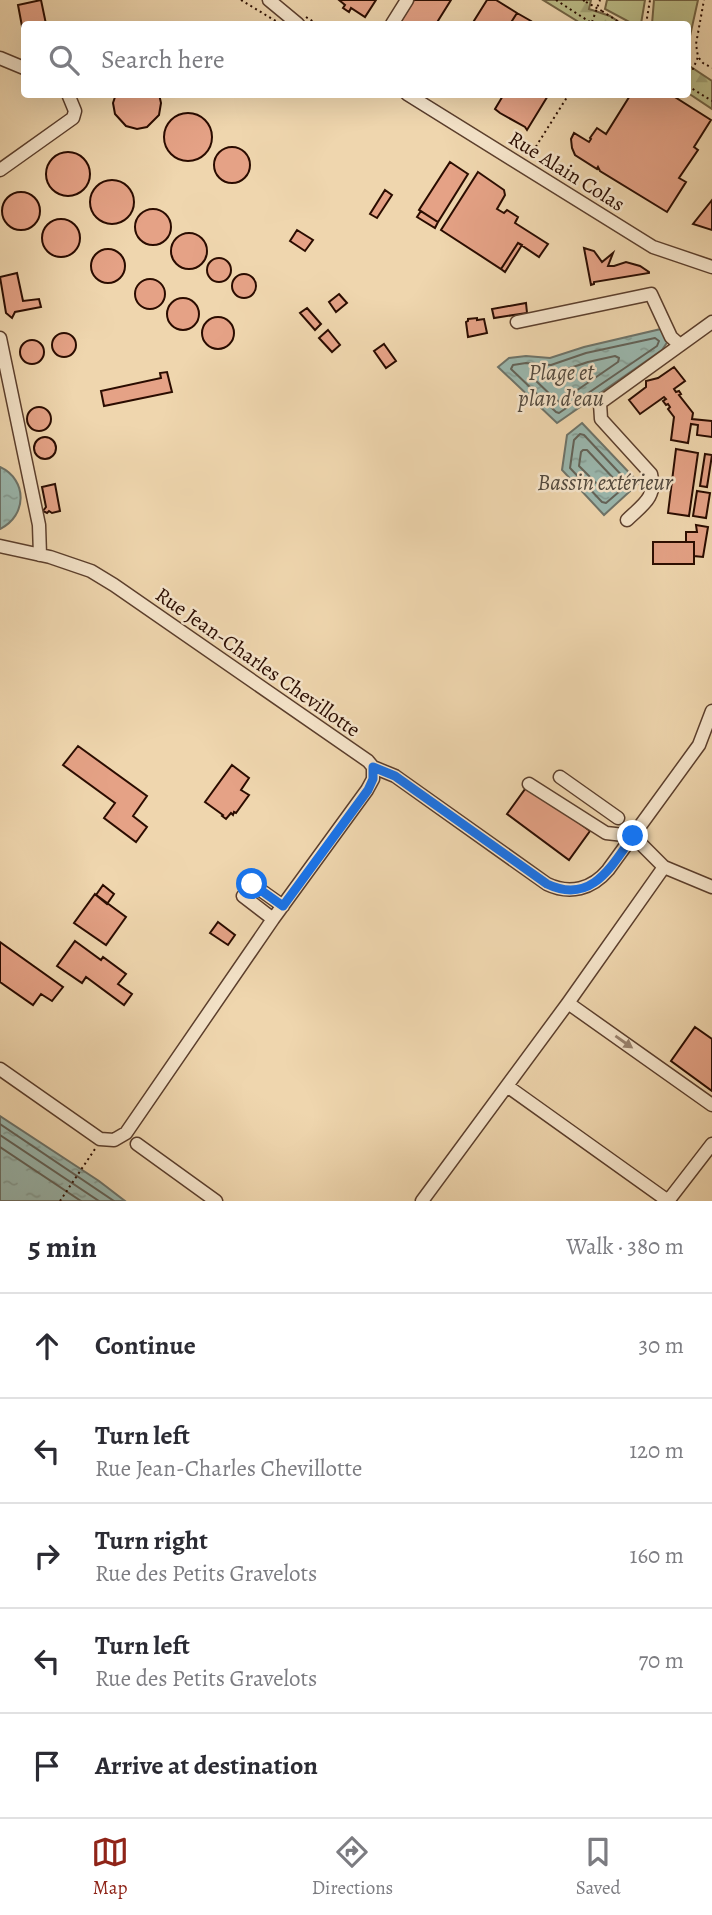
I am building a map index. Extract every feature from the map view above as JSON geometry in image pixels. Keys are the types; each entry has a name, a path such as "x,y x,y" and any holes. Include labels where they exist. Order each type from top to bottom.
{"street":[{"path":"260,0 274,5 295,21"},
{"path":"395,21 407,0"},
{"path":"0,58 21,67"},
{"path":"0,170 73,118 75,111 70,98"},
{"name":"Rue Alain Colas","path":"413,98 653,247 712,266"},
{"path":"517,322 651,294 671,337 680,345"},
{"path":"627,520 651,496 654,485 651,474 601,419 600,403 712,322"},
{"path":"0,338 39,526 40,555"},
{"name":"Rue Jean-Charles Chevillotte","path":"0,546 90,571 114,585 357,753 373,767 395,776 547,884 558,889 584,888 608,870 699,745 712,711"},
{"path":"0,1069 100,1139 114,1140 126,1133 273,919 368,790 373,779 373,767"},
{"path":"560,777 618,818"},
{"path":"529,784 606,833 633,836 664,867 712,887"},
{"path":"422,1201 664,867"},
{"path":"252,884 283,906"},
{"path":"243,896 273,919"},
{"path":"568,1003 712,1105"},
{"path":"507,1086 668,1201 712,1143"},
{"path":"138,1144 216,1201"}],"path":[{"path":"242,0 276,21"},
{"path":"556,0 588,21"},
{"path":"593,21 600,0"},
{"path":"646,21 650,0"},
{"path":"704,0 696,44 698,57 712,68"},
{"path":"584,1 617,21"},
{"path":"691,67 693,69 698,57"},
{"path":"691,88 712,101"},
{"path":"523,167 566,98"},
{"path":"60,1201 89,1160 100,1139"}],"green space":[{"path":"543,0 591,0 589,9 618,21 577,21"},
{"path":"607,0 645,0 642,21 627,21 605,9"},
{"path":"654,0 698,0 691,32 691,21 652,21"},
{"path":"691,67 712,81 712,109 691,95"}],"water":[{"name":"Plage et plan d'eau","path":"661,329 668,341 662,350 557,423 498,367 509,358 550,358"},
{"name":"Bassin extérieur","path":"582,423 639,483 604,515 562,470 567,435"},
{"path":"0,467 16,480 21,498 15,516 0,529"},
{"path":"0,1116 99,1181 125,1201 0,1201"}],"building":[{"path":"41,0 45,21 21,21 18,5"},
{"path":"339,0 376,0 365,17 351,8 349,12"},
{"path":"414,0 451,0 438,21 401,21"},
{"path":"487,0 496,0 517,13 512,21 474,21"},
{"path":"517,13 531,21 512,21"},
{"path":"115,98 160,98 161,103 159,115 147,127 137,129 126,126 115,114"},
{"path":"502,98 547,98 527,130 495,109"},
{"path":"628,98 676,98 711,120 694,147 698,150 679,178 686,182 667,212 575,155 571,139 574,133 589,142 597,128 606,134"},
{"path":"188,113 205,120 212,137 205,154 188,161 171,154 164,137 171,120"},
{"path":"232,147 245,152 250,165 245,178 232,183 219,178 214,165 219,152"},
{"path":"68,152 77,153 84,158 89,165 89,183 84,190 77,195 68,196 59,195 52,190 47,183 46,174 47,165 52,158 59,153"},
{"path":"450,162 468,174 438,222 419,210"},
{"path":"478,172 504,190 505,195 497,209 504,213 507,210 518,217 515,223 548,244 539,257 518,243 501,269 441,230"},
{"path":"112,180 121,181 128,186 133,193 133,211 128,218 121,223 112,224 103,223 96,218 91,211 90,202 91,193 96,186 103,181"},
{"path":"385,190 392,195 377,218 370,214"},
{"path":"21,192 35,197 40,211 35,225 21,230 7,225 2,211 7,197"},
{"path":"712,200 712,230 693,224"},
{"path":"153,209 166,214 171,227 166,240 153,245 140,240 135,227 140,214"},
{"path":"421,211 438,222 435,228 417,217"},
{"path":"61,219 75,224 80,238 75,252 61,257 47,252 42,238 47,224"},
{"path":"297,230 313,240 305,251 290,241"},
{"path":"189,233 202,238 207,251 202,264 189,269 176,264 171,251 176,238"},
{"path":"518,243 522,245 505,272 501,269"},
{"path":"584,248 594,251 602,262 613,253 608,266 626,262 640,266 649,273 594,282 591,285"},
{"path":"108,249 120,254 125,266 120,278 108,283 96,278 91,266 96,254"},
{"path":"219,258 228,261 231,270 228,279 219,282 210,279 207,270 210,261"},
{"path":"17,273 23,301 39,299 41,307 15,312 12,318 6,313 0,277"},
{"path":"244,274 253,277 256,286 253,295 244,298 235,295 232,286 235,277"},
{"path":"150,279 156,280 164,288 164,300 156,308 150,309 144,308 136,300 135,294 136,288 144,280"},
{"path":"339,294 347,303 336,312 329,302"},
{"path":"183,298 194,303 199,314 194,325 183,330 172,325 167,314 172,303"},
{"path":"526,303 527,313 494,318 492,309"},
{"path":"307,308 321,324 315,330 300,313"},
{"path":"218,317 229,322 234,333 229,344 218,349 207,344 202,333 207,322"},
{"path":"468,319 484,319 487,333 468,337 466,322"},
{"path":"328,330 340,345 332,352 319,338"},
{"path":"64,333 72,337 76,345 72,353 64,357 56,353 52,345 56,337"},
{"path":"32,340 40,344 44,352 40,360 32,364 24,360 20,352 24,344"},
{"path":"384,344 396,361 386,368 374,351"},
{"path":"674,367 685,381 674,389 679,391 679,395 693,413 692,419 712,421 712,437 697,435 698,425 691,424 688,443 671,440 674,417 668,404 663,401 666,399 664,397 640,414 629,400 646,387 646,381 658,378"},
{"path":"167,372 172,392 104,406 101,391 161,378 160,373"},
{"path":"39,407 47,411 51,419 47,427 39,431 31,427 27,419 31,411"},
{"path":"41,437 49,437 56,444 56,452 49,459 41,459 34,452 34,444"},
{"path":"676,449 698,453 689,516 668,513"},
{"path":"705,454 712,455 707,487 700,486"},
{"path":"55,484 60,511 47,513 43,511 46,507 42,487"},
{"path":"697,491 710,493 706,518 693,516"},
{"path":"696,525 708,527 703,557 694,556 694,542 686,542 686,532 697,532"},
{"path":"653,542 694,542 694,564 653,564"},
{"path":"78,746 147,796 133,816 147,827 136,842 104,818 115,803 63,765"},
{"path":"232,765 249,778 241,790 249,795 236,813 231,813 226,819 205,802"},
{"path":"528,785 590,831 569,860 507,814"},
{"path":"103,885 114,894 107,904 96,895"},
{"path":"95,894 126,917 106,945 74,923"},
{"path":"218,922 235,935 228,945 210,933"},
{"path":"75,941 126,974 118,984 132,994 124,1005 86,977 82,983 57,966"},
{"path":"0,942 63,987 52,1001 41,994 33,1005 0,982"},
{"path":"695,1027 712,1039 712,1091 671,1061"}],"route":[{"path":"252,884 283,906 368,790 373,779 373,767 395,776 547,884 558,889 576,890 593,884 608,870 633,836"}]}
